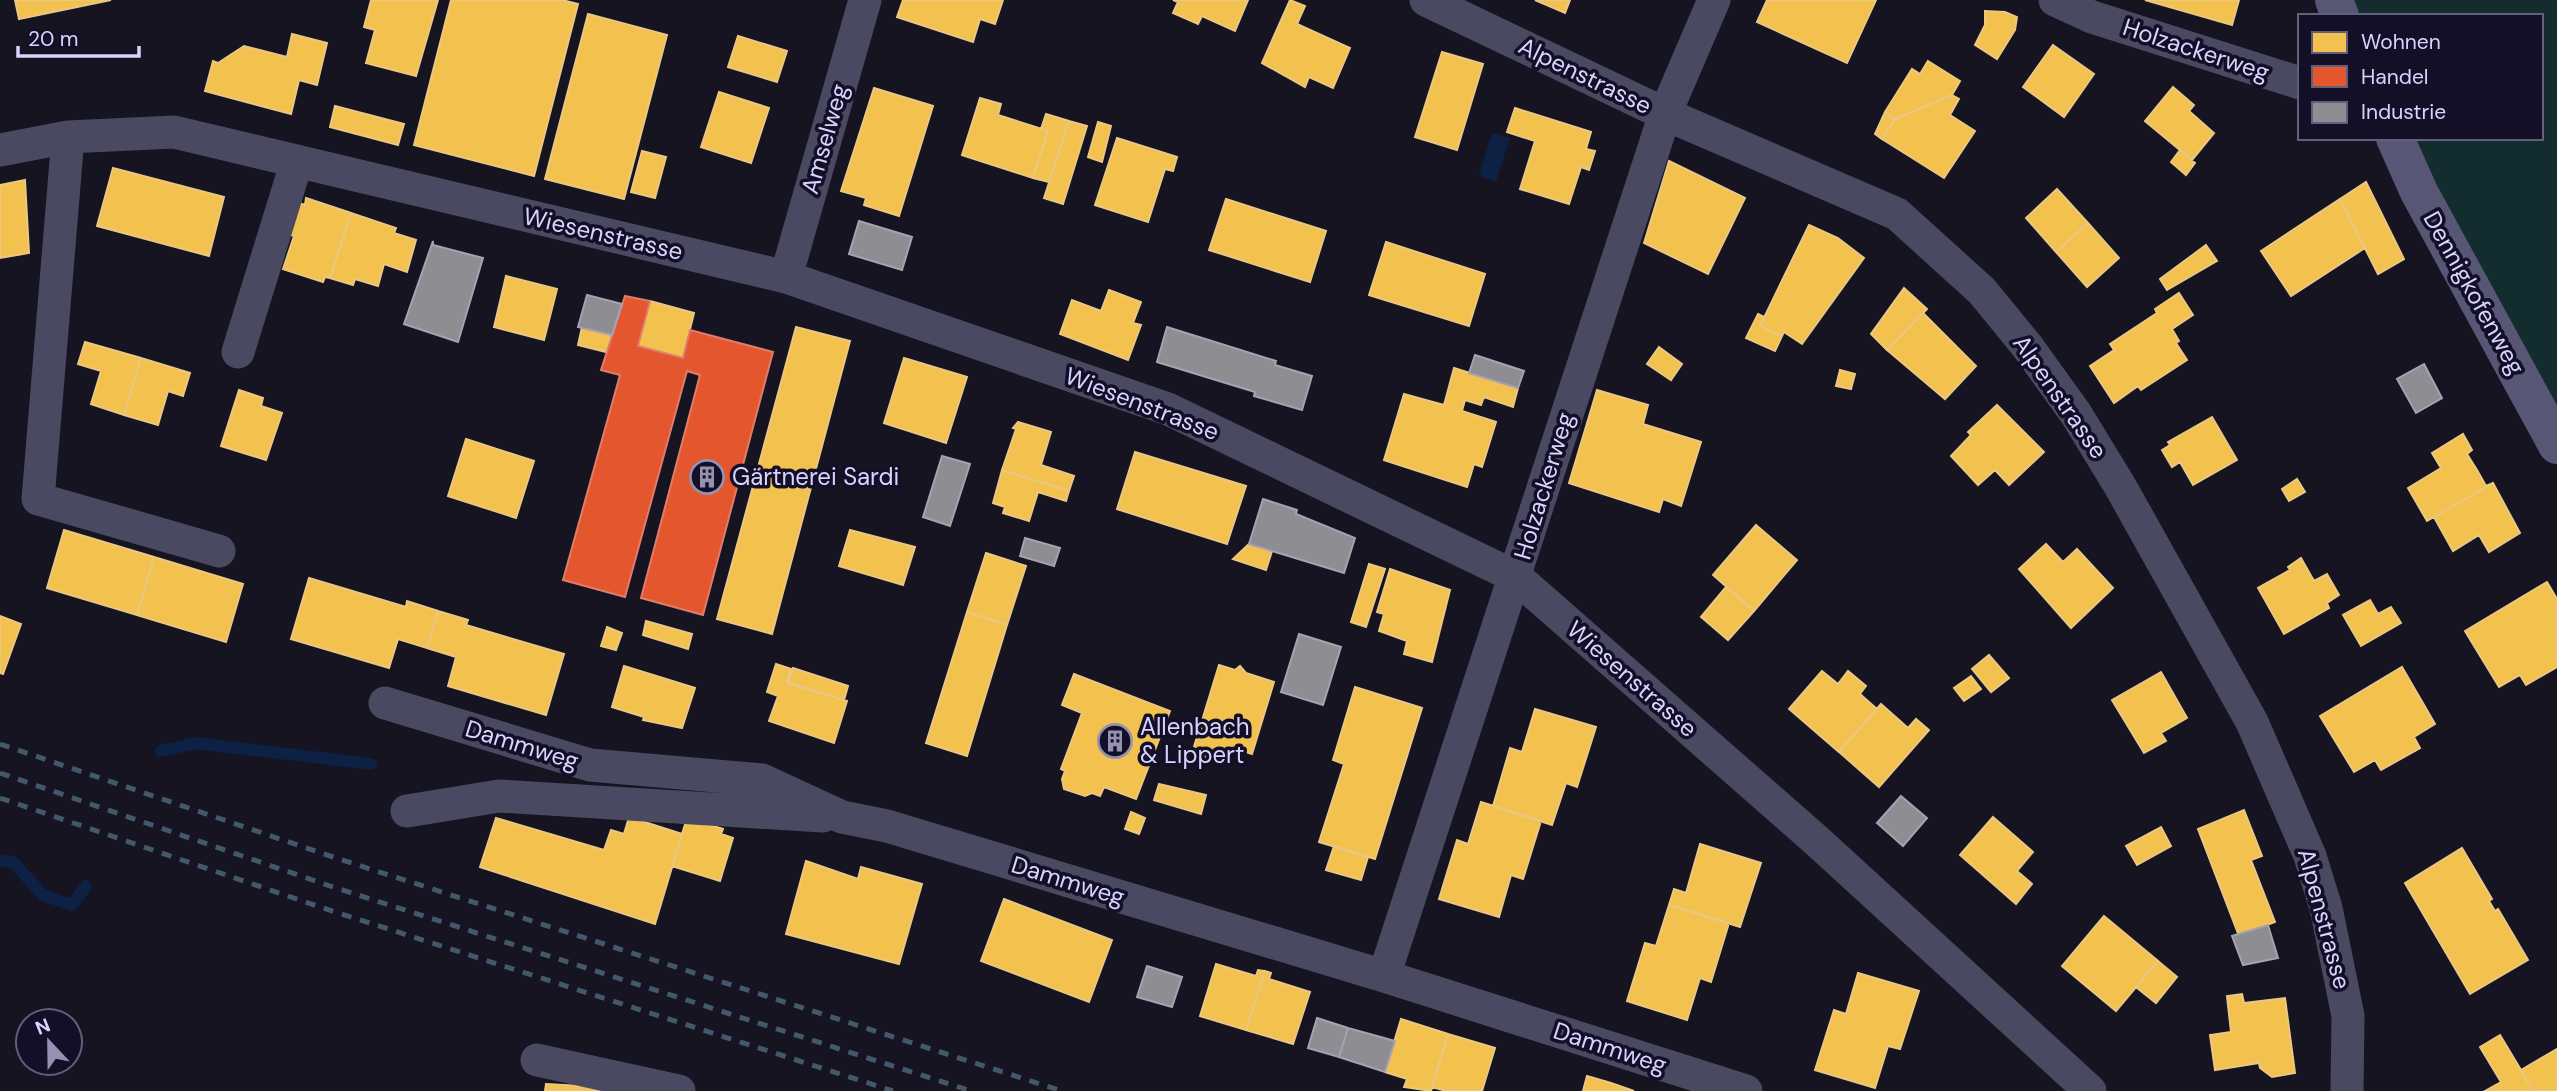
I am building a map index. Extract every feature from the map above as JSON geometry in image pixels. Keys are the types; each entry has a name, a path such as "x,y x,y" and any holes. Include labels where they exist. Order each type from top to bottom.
{"street":[{"name":"Amselweg","path":"786,277 864,0"},
{"name":"Alpenstrasse","path":"1426,0 1665,114 1897,214 1982,291 2076,414 2120,486 2252,722 2300,830 2326,908 2348,1016 2347,1091"},
{"name":"Holzackerweg","path":"1384,976 1516,577 1593,328 1665,114 1714,0"},
{"name":"Holzackerweg","path":"2055,0 2092,17 2298,82"},
{"name":"Wiesenstrasse","path":"0,150 68,136 174,132 786,277 1168,409 1516,577 1807,832 2090,1091"},
{"path":"68,136 38,499 219,551"},
{"name":"Dennigkofenweg","path":"2396,140 2419,192 2557,445"},
{"path":"238,352 297,161"},
{"name":"Dammweg","path":"385,703 590,765 762,780 842,817 887,826 1384,976 1746,1091"},
{"path":"407,811 499,796 842,817"},
{"path":"537,1060 679,1091"}],"green space":[{"path":"2334,0 2557,0 2557,445 2396,140 2543,140 2543,14 2339,14"}],"water":[{"path":"1492,133 1510,138 1496,182 1479,176"}],"building: Wohnen":[{"path":"15,0 111,0 19,19"},
{"path":"371,0 438,0 416,76 366,63 375,30 364,27"},
{"path":"451,0 562,0 578,4 534,176 414,145"},
{"path":"903,0 1003,0 995,24 980,19 973,42 897,17"},
{"path":"1173,0 1248,0 1235,31 1202,16 1198,24 1173,13 1178,2"},
{"path":"1290,0 1305,6 1297,24 1350,48 1333,88 1309,77 1305,87 1262,63"},
{"path":"1535,0 1570,0 1565,13"},
{"path":"1767,0 1876,0 1847,63 1757,22"},
{"path":"2145,0 2239,0 2232,25"},
{"path":"1985,11 2005,12 2017,17 2015,30 1997,59 1975,45 1985,25"},
{"path":"588,14 667,35 624,199 545,179"},
{"path":"292,34 327,43 317,85 299,80 291,114 205,91 213,61 218,63 244,46 287,57"},
{"path":"738,36 787,51 777,82 728,67"},
{"path":"2053,45 2094,74 2064,117 2023,87"},
{"path":"1442,52 1483,64 1457,150 1415,137"},
{"path":"1928,61 1960,81 1952,95 1895,119 1885,112 1912,69 1920,74"},
{"path":"2173,87 2194,105 2189,111 2214,133 2192,160 2145,121"},
{"path":"874,88 933,106 899,216 864,205 866,198 841,191"},
{"path":"719,92 769,108 751,163 701,147"},
{"path":"1952,95 1959,99 1950,115 1975,131 1944,178 1882,139 1895,119"},
{"path":"980,98 1001,104 998,115 1048,131 1033,178 962,155"},
{"path":"335,106 404,124 398,145 330,127"},
{"path":"1515,108 1591,132 1586,149 1595,151 1589,170 1581,167 1569,204 1520,189 1535,141 1507,132"},
{"path":"1885,112 1895,119 1882,139 1875,134"},
{"path":"1046,114 1069,121 1049,182 1033,178 1048,131 1041,129"},
{"path":"1069,121 1087,126 1063,204 1044,198"},
{"path":"1098,122 1111,126 1102,162 1088,157"},
{"path":"1117,138 1177,157 1173,171 1165,169 1148,222 1095,205"},
{"path":"2180,150 2195,163 2186,175 2171,162"},
{"path":"642,151 666,157 655,198 631,192"},
{"path":"1669,161 1745,198 1708,274 1644,243"},
{"path":"113,168 224,197 209,256 97,226"},
{"path":"25,180 29,253 0,258 0,185"},
{"path":"2366,182 2404,259 2378,274 2340,199"},
{"path":"2057,189 2088,223 2056,252 2026,218"},
{"path":"306,198 351,213 330,278 325,277 323,282 283,269 294,236 277,231 287,199 305,205"},
{"path":"1226,199 1326,231 1310,282 1209,250"},
{"path":"2340,199 2365,248 2291,296 2261,251"},
{"path":"351,213 396,228 394,233 416,240 407,272 384,264 378,286 355,279 353,285 330,278"},
{"path":"2088,223 2119,258 2087,287 2056,252"},
{"path":"1809,225 1838,238 1864,258 1802,344 1784,332 1782,336 1760,326"},
{"path":"1386,242 1485,274 1469,326 1369,295"},
{"path":"2206,245 2217,261 2167,290 2160,279"},
{"path":"506,276 557,289 544,340 494,327"},
{"path":"1904,288 1927,309 1887,350 1871,334"},
{"path":"1109,290 1141,302 1133,323 1141,325 1128,360 1060,334 1072,300 1101,311"},
{"path":"2179,293 2193,315 2172,329 2179,341 2176,343 2187,360 2141,390 2138,386 2114,403 2090,366 2114,350 2110,344 2157,313 2155,309"},
{"path":"650,301 694,313 683,358 638,346"},
{"path":"1923,313 1976,366 1945,399 1887,350"},
{"path":"1758,314 1764,317 1760,326 1782,336 1775,351 1746,338"},
{"path":"582,327 612,335 606,352 578,345"},
{"path":"796,327 850,341 772,634 717,619"},
{"path":"85,342 141,358 124,415 91,404 101,371 78,364"},
{"path":"1659,347 1682,364 1671,380 1647,364"},
{"path":"141,358 190,373 183,396 168,391 158,425 124,415"},
{"path":"904,358 967,377 946,443 884,423"},
{"path":"1454,368 1518,388 1513,407 1484,397 1481,405 1465,400 1462,411 1496,422 1482,467 1474,464 1467,487 1384,460 1404,394 1444,405"},
{"path":"1840,370 1855,374 1851,389 1836,386"},
{"path":"239,390 263,398 261,406 282,413 266,460 221,446"},
{"path":"1597,390 1648,405 1643,424 1701,442 1681,506 1663,499 1659,512 1569,483"},
{"path":"1997,405 2044,452 2009,485 1995,470 1978,485 1951,456 1971,435 1968,432"},
{"path":"2212,417 2237,460 2193,485 2180,462 2172,467 2162,450 2170,445 2168,442"},
{"path":"1018,422 1051,432 1041,465 1074,476 1069,491 1002,470 1016,429 1013,428"},
{"path":"2463,434 2472,450 2467,454 2486,486 2493,483 2427,521 2408,488 2441,468 2432,453"},
{"path":"466,439 534,461 516,518 448,496"},
{"path":"1135,452 1246,486 1227,544 1117,509"},
{"path":"1002,470 1069,491 1066,501 1038,492 1029,521 1003,513 1005,507 993,503"},
{"path":"2297,479 2305,492 2289,501 2282,489"},
{"path":"2493,483 2520,533 2489,552 2479,535 2453,551 2434,517"},
{"path":"1756,525 1797,560 1754,611 1713,575"},
{"path":"64,530 154,557 137,615 47,588"},
{"path":"850,530 915,547 903,585 839,566"},
{"path":"1249,544 1272,551 1266,570 1233,559"},
{"path":"2046,544 2063,562 2077,549 2113,588 2071,628 2019,569"},
{"path":"986,553 1026,566 1007,625 967,612"},
{"path":"154,557 243,584 226,642 137,615"},
{"path":"2301,558 2314,581 2327,574 2339,595 2327,603 2329,608 2284,634 2258,588 2290,570 2288,567"},
{"path":"1369,564 1385,569 1366,627 1351,622"},
{"path":"1390,569 1450,590 1432,662 1404,654 1407,641 1379,631 1384,614 1377,612"},
{"path":"309,578 406,607 407,601 438,611 427,648 398,639 389,668 291,639"},
{"path":"2547,582 2557,599 2557,667 2526,685 2520,675 2499,687 2465,631"},
{"path":"1726,587 1754,611 1728,640 1701,617"},
{"path":"2370,600 2378,614 2391,607 2401,623 2361,646 2343,615"},
{"path":"438,611 468,620 466,625 564,654 546,715 448,686 456,657 427,648"},
{"path":"967,612 1007,625 967,756 926,743"},
{"path":"0,616 21,624 3,674 0,673"},
{"path":"646,621 692,634 688,649 643,635"},
{"path":"607,627 622,633 616,650 601,646"},
{"path":"1989,655 2009,678 1991,692 1972,669"},
{"path":"776,664 791,669 787,682 847,701 834,743 769,721 778,696 767,692"},
{"path":"1219,665 1235,670 1240,666 1246,673 1274,682 1252,754 1227,746 1222,763 1192,753"},
{"path":"624,666 695,688 682,728 643,720 644,717 612,707"},
{"path":"2402,667 2435,724 2414,737 2420,748 2381,770 2375,760 2354,772 2320,716"},
{"path":"793,668 848,686 844,700 788,683"},
{"path":"1822,671 1838,684 1848,671 1866,686 1860,694 1877,709 1839,752 1789,709"},
{"path":"2161,672 2187,718 2161,733 2166,741 2144,753 2112,700"},
{"name":"Allenbach & Lippert","path":"1074,674 1170,711 1136,799 1104,787 1100,796 1092,793 1085,796 1064,789 1062,779 1065,771 1061,769 1082,713 1062,705"},
{"path":"1971,676 1981,689 1964,701 1954,688"},
{"path":"1355,687 1422,708 1375,859 1319,842 1344,764 1333,760"},
{"path":"1881,704 1908,728 1916,719 1929,730 1879,787 1839,752"},
{"path":"1535,709 1596,727 1577,787 1566,783 1552,825 1493,806 1510,748 1522,752"},
{"path":"1159,784 1206,795 1201,814 1154,800"},
{"path":"1481,802 1541,821 1523,879 1511,875 1499,917 1439,899 1457,840 1468,844"},
{"path":"2244,810 2262,856 2251,860 2275,922 2239,936 2198,829"},
{"path":"1131,812 1145,818 1139,834 1125,829"},
{"path":"629,817 682,834 655,924 480,867 496,818 604,850 611,830 624,834"},
{"path":"1993,817 2033,852 2017,871 2032,884 2016,904 1960,855"},
{"path":"687,818 723,829 721,834 733,838 720,881 672,866"},
{"path":"2161,827 2171,846 2137,865 2126,846"},
{"path":"1700,844 1761,863 1740,927 1669,905 1674,889 1686,893"},
{"path":"1334,846 1368,857 1361,880 1326,870"},
{"path":"2462,848 2492,899 2489,901 2495,911 2498,909 2528,960 2470,994 2405,883"},
{"path":"806,861 858,879 861,867 922,884 899,964 786,934"},
{"path":"1004,899 1112,940 1089,1002 981,961"},
{"path":"1669,905 1729,923 1711,982 1700,978 1687,1020 1627,1001 1645,943 1656,946"},
{"path":"2104,916 2158,961 2116,1011 2062,966"},
{"path":"2158,961 2177,977 2156,1003 2136,987"},
{"path":"1216,964 1256,976 1258,970 1265,971 1246,1030 1200,1016"},
{"path":"1265,971 1271,973 1269,979 1310,992 1293,1044 1246,1030"},
{"path":"1858,973 1919,991 1900,1049 1888,1046 1875,1088 1815,1070 1834,1010 1846,1014"},
{"path":"2242,994 2244,1003 2285,998 2295,1073 2272,1077 2260,1068 2259,1063 2215,1070 2210,1035 2231,1032 2227,996"},
{"path":"1401,1019 1448,1034 1431,1091 1404,1087 1407,1079 1385,1072"},
{"path":"1448,1034 1495,1048 1482,1091 1446,1091 1432,1087"},
{"path":"2500,1035 2533,1091 2485,1091 2501,1082 2480,1047"},
{"path":"2557,1049 2557,1091 2533,1091 2521,1070"},
{"path":"1587,1076 1611,1083 1634,1091 1583,1091"},
{"path":"546,1084 654,1090 654,1091 545,1091"}],"building: Handel":[{"name":"Gärtnerei Sardi","path":"625,296 650,301 638,346 683,358 690,330 773,352 703,615 641,598 700,375 687,371 625,597 563,580 620,375 601,370"}],"building: Industrie":[{"path":"859,221 912,237 902,270 849,254"},
{"path":"433,241 433,245 483,258 458,342 404,324"},
{"path":"587,295 622,304 612,335 578,327"},
{"path":"1167,327 1276,361 1275,365 1312,376 1302,410 1254,396 1255,392 1157,362"},
{"path":"1475,355 1524,371 1518,388 1469,373"},
{"path":"2424,364 2442,398 2416,413 2397,379"},
{"path":"942,456 970,464 950,526 923,517"},
{"path":"1263,499 1297,510 1296,514 1355,538 1344,573 1249,544"},
{"path":"1025,538 1060,548 1054,566 1020,556"},
{"path":"1299,634 1341,647 1323,705 1281,692"},
{"path":"1901,796 1927,818 1903,846 1877,823"},
{"path":"2268,925 2278,958 2243,965 2232,936"},
{"path":"1147,966 1182,977 1172,1007 1137,997"},
{"path":"1317,1018 1348,1028 1339,1057 1308,1048"},
{"path":"1348,1028 1395,1041 1385,1072 1339,1057"}],"waterway":[{"path":"161,751 196,743 371,764"},
{"path":"0,861 13,862 43,895 72,905 86,886"}],"railway":[{"path":"0,744 339,859 1062,1091"},
{"path":"0,773 330,886 971,1091"},
{"path":"0,798 323,908 893,1091"}],"place":[{"name":"Gärtnerei Sardi","path":"707,477"},
{"name":"Allenbach & Lippert","path":"1115,741"}]}
